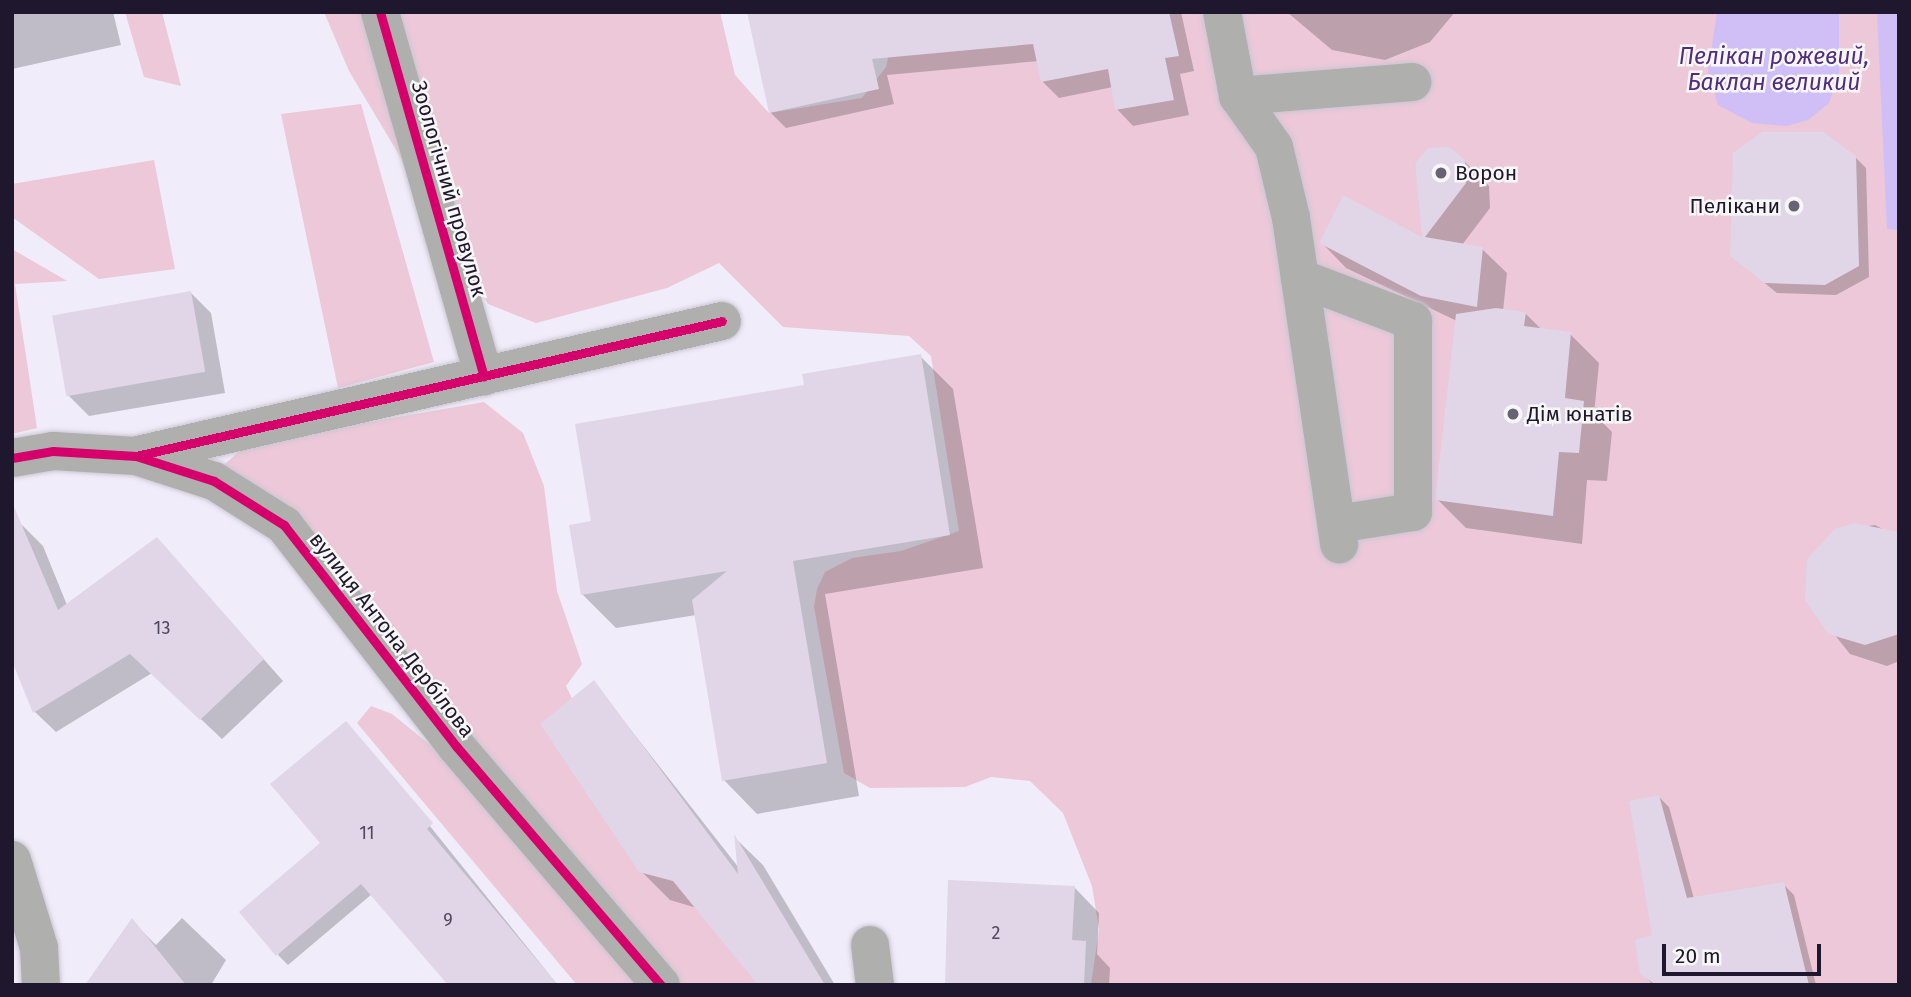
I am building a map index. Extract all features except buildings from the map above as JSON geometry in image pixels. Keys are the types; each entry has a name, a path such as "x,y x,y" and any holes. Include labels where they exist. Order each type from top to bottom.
{"street":[{"name":"Зоологічний провулок","path":"380,12 484,376"},
{"path":"1222,12 1238,96 1274,147 1300,278 1338,534 1413,512 1413,321 1300,278"},
{"path":"1238,96 1412,82"},
{"path":"136,456 722,321"},
{"name":"вулиця Антона Дербілова","path":"12,458 53,452 136,456 214,481 284,525 456,746 662,985"},
{"path":"12,860 39,948 41,985"},
{"path":"870,944 875,985"}],"shaded area":[{"path":"125,12 162,12 181,86 144,77"},
{"path":"324,12 720,12 735,75 769,113 862,98 886,67 898,12 1899,12 1899,985 1091,985 1099,929 1092,886 1063,813 1030,781 991,777 965,787 870,788 844,773 814,607 817,589 825,572 852,558 901,551 959,531 931,356 909,336 783,327 719,263 667,288 536,323 488,304 349,71"},
{"path":"361,104 434,362 338,388 281,114"},
{"path":"154,160 175,269 99,279 12,217 12,184"},
{"path":"12,249 67,281 15,284 37,428 12,434"},
{"path":"484,402 523,433 544,486 557,591 582,664 566,686 596,750 758,985 577,985 357,723 371,706 392,714 455,765 224,465 248,443"}],"water":[{"name":"Пелікан рожевий, Баклан великий","path":"1717,12 1839,12 1839,75 1829,103 1808,120 1787,126 1752,123 1718,105 1708,72"},
{"path":"1877,12 1899,12 1899,230 1887,229"}],"cycle path":[{"path":"380,12 484,376"},
{"path":"136,456 722,321"},
{"path":"12,458 53,451 136,456 214,481 284,525 456,746 661,985"}],"place":[{"name":"Ворон","path":"1441,173"},
{"name":"Пелікани","path":"1794,206"},
{"name":"Дім юнатів","path":"1513,414"}]}
